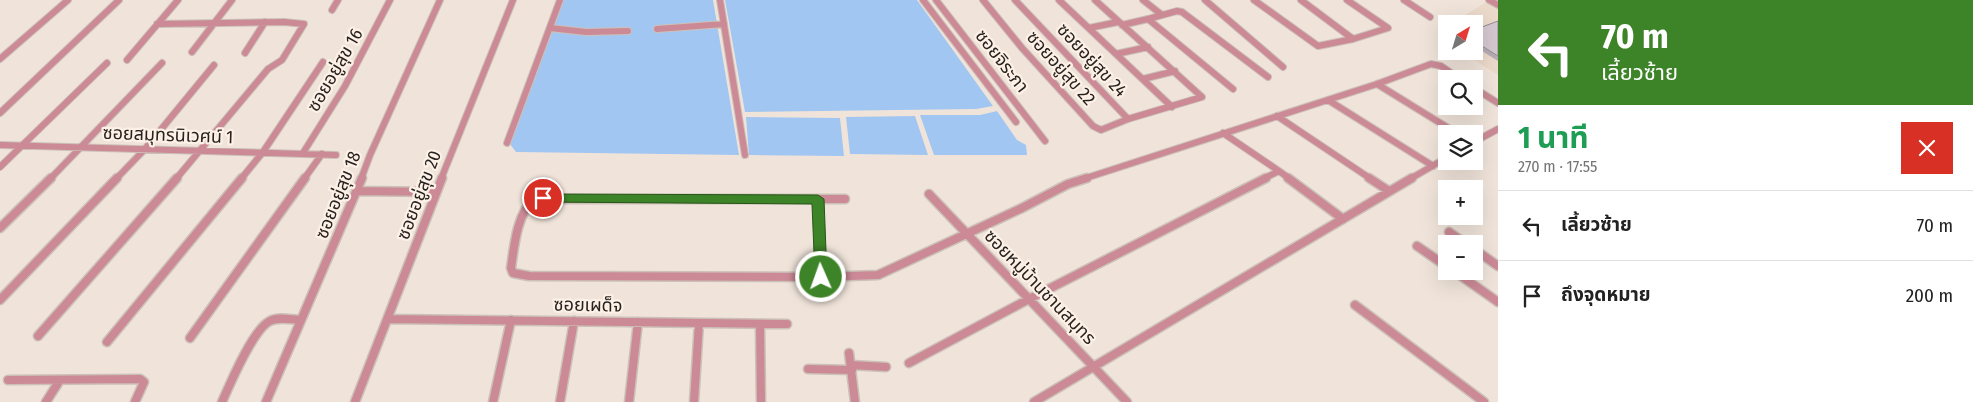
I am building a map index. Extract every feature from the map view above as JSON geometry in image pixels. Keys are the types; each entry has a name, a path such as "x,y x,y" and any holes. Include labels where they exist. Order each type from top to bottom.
{"street":[{"path":"0,59 68,0"},
{"path":"0,113 119,0"},
{"path":"127,60 178,0"},
{"path":"192,52 232,0"},
{"path":"332,10 338,0"},
{"name":"ซอยอยู่สุข 16","path":"303,153 345,86 390,0"},
{"name":"ซอยอยู่สุข 18","path":"266,402 357,191 370,155 440,0"},
{"name":"ซอยอยู่สุข 20","path":"355,402 513,0"},
{"path":"507,143 560,0"},
{"path":"720,0 745,155"},
{"path":"924,0 1016,122"},
{"name":"ซอยจิระภา","path":"936,0 1045,141"},
{"name":"ซอยอยู่สุข 22","path":"983,0 1022,48 1093,126 1101,130 1128,119 1202,97 1175,71"},
{"name":"ซอยอยู่สุข 24","path":"1015,0 1128,119"},
{"path":"1060,0 1172,107"},
{"path":"1095,0 1175,71"},
{"path":"1143,0 1162,15"},
{"path":"1205,0 1283,67"},
{"path":"1254,0 1315,45 1320,46 1354,39 1388,28 1347,0"},
{"path":"1301,0 1354,39"},
{"path":"1404,0 1430,17"},
{"path":"1489,0 1498,5"},
{"path":"1089,28 1182,12 1268,77"},
{"path":"1148,19 1233,89"},
{"path":"38,336 202,150 268,69 282,60 304,24 265,22 157,24"},
{"path":"245,52 265,22"},
{"path":"657,29 724,24"},
{"path":"550,28 586,32 628,31"},
{"path":"1116,54 1148,47"},
{"path":"108,342 263,152 323,62"},
{"path":"0,167 24,146 107,63"},
{"path":"0,228 83,147 162,63"},
{"path":"845,200 534,199 528,203 524,212 510,268 512,273 529,276 821,277 878,275 1068,184 1328,100 1431,64 1446,70"},
{"path":"0,300 145,149 214,65"},
{"path":"1143,80 1175,71"},
{"path":"1376,84 1443,125"},
{"path":"1483,94 1498,103"},
{"path":"1328,100 1433,166"},
{"path":"1277,116 1389,191"},
{"path":"1483,137 1498,129"},
{"path":"1223,133 1343,219"},
{"name":"ซอยสมุทรนิเวศน์ 1","path":"0,145 336,154"},
{"path":"190,338 322,154"},
{"path":"1034,402 1223,288 1438,163"},
{"path":"909,363 1029,299 1279,172"},
{"path":"357,191 436,192"},
{"name":"ซอยหมู่บ้านชานสมุทร","path":"929,194 1127,402"},
{"path":"818,199 821,277"},
{"path":"1449,232 1453,235"},
{"path":"1417,246 1438,260"},
{"path":"1483,255 1498,266"},
{"path":"1467,280 1498,302"},
{"path":"1355,305 1484,402"},
{"name":"ซอยเผด็จ","path":"388,319 788,324"},
{"path":"222,402 254,339 265,324 272,320 301,320"},
{"path":"493,402 511,320"},
{"path":"560,402 574,321"},
{"path":"629,402 638,322"},
{"path":"694,402 699,323"},
{"path":"760,324 761,402"},
{"path":"849,353 855,402"},
{"path":"808,369 886,367"},
{"path":"8,380 140,379 144,382 135,402"},
{"path":"46,402 60,380"}],"shaded area":[{"path":"1490,0 1498,0 1498,75 1474,60 1483,60 1483,15 1465,15"}],"water":[{"path":"560,0 713,0 739,155 516,152 510,144"},
{"path":"725,0 917,0 993,106 976,109 745,112"},
{"path":"997,111 1017,140 1026,145 1027,155 934,155 920,115 980,115"},
{"path":"915,116 928,155 850,154 846,117"},
{"path":"746,117 840,118 844,156 749,155"}],"building":[{"path":"1498,21 1498,56 1483,47 1483,27"}],"route":[{"path":"543,198 818,199 821,277"}]}
